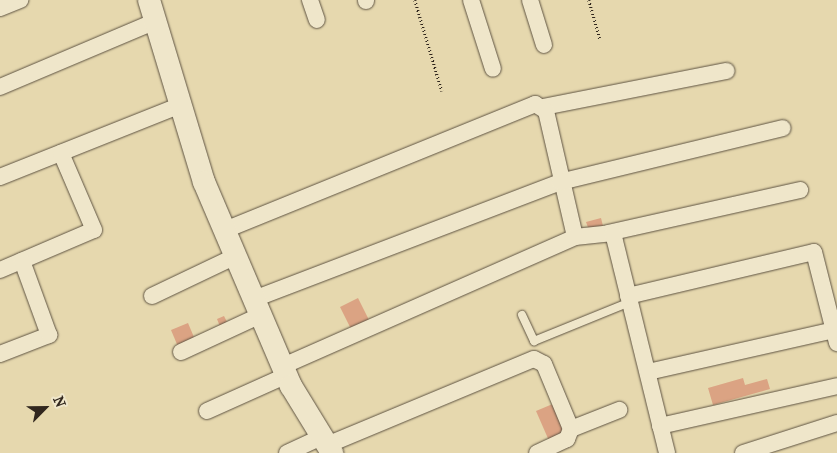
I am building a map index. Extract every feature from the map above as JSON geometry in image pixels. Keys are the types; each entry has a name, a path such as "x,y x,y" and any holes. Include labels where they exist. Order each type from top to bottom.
{"street":[{"path":"0,8 20,0"},
{"path":"310,0 317,20"},
{"path":"471,0 493,68"},
{"path":"530,0 544,45"},
{"path":"0,87 152,10 181,105 225,230 285,371 327,445"},
{"path":"225,230 535,104 543,107 726,70"},
{"path":"0,177 181,105"},
{"path":"543,107 574,237"},
{"path":"181,352 258,307 560,182 783,128"},
{"path":"0,270 94,230 61,153"},
{"path":"207,411 285,371 574,237 608,233 800,190"},
{"path":"608,233 613,233 667,453"},
{"path":"629,299 814,252 835,337 648,372"},
{"path":"152,296 236,256"},
{"path":"0,354 49,335 22,261"},
{"path":"287,453 327,445 534,359 544,364 571,429 567,439 537,453"},
{"path":"660,426 837,386"},
{"path":"571,429 619,410"},
{"path":"743,453 837,423"}],"lane":[{"path":"522,314 534,341 629,299"}],"path":[{"path":"415,0 442,91"},
{"path":"588,0 600,39"}],"building":[{"path":"601,218 603,226 589,230 586,222"},
{"path":"358,298 371,324 353,333 340,307"},
{"path":"224,316 229,326 221,329 217,319"},
{"path":"188,323 196,342 179,349 171,330"},
{"path":"743,378 745,385 767,379 770,389 713,405 708,388"},
{"path":"555,403 568,435 550,443 536,411"}]}
